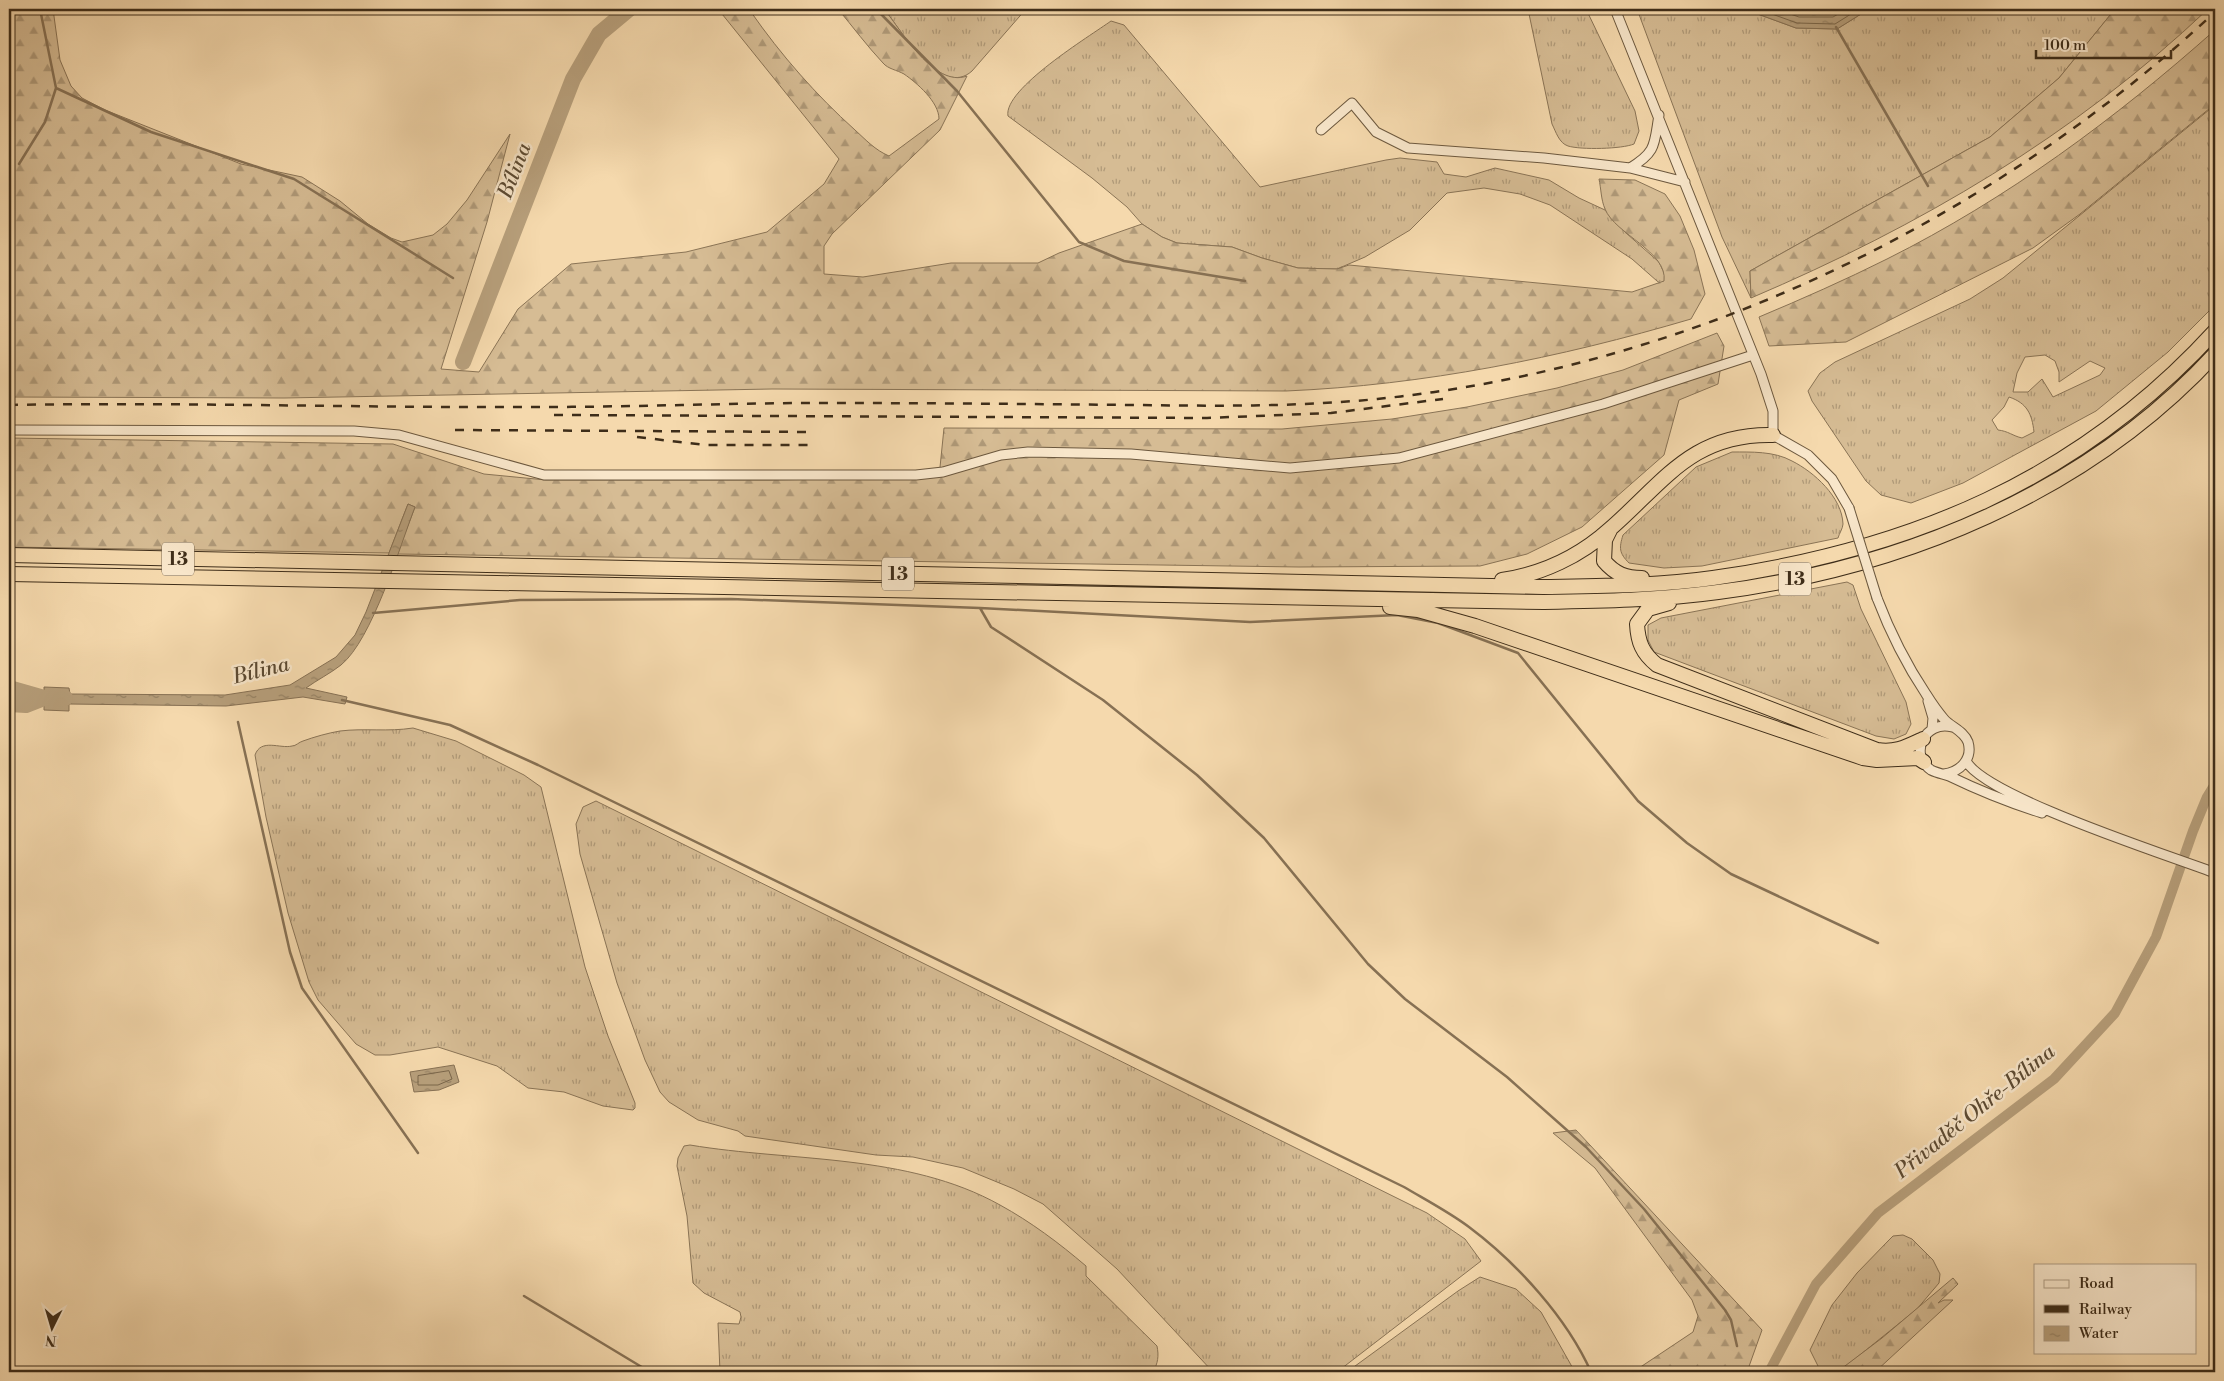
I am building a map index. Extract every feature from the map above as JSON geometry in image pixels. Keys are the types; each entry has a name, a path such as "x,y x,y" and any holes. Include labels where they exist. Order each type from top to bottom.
{"highway":[{"name":"13","path":"9,555 1466,586 1624,585 1712,578 1812,560 1881,542 1936,523 1991,500 2045,470 2095,438 2153,393 2215,331"},
{"name":"13","path":"9,574 1544,602 1629,600 1717,592 1778,583 1880,558 1939,538 1996,513 2050,484 2102,452 2161,406 2215,354"},
{"path":"1466,586 1511,579 1544,570 1578,553 1610,530 1670,471 1707,447 1748,435 1773,435"},
{"path":"1610,530 1605,540 1604,561 1612,570 1619,574 1635,578 1712,578"},
{"path":"1717,592 1648,609 1637,624 1640,645 1647,657 1657,665 1877,750 1900,751 1928,734"},
{"path":"1312,597 1418,610 1475,626 1863,758 1877,760 1918,758 1924,762"}],"street":[{"path":"1615,9 1753,354 1773,411 1773,435 1808,455 1832,479 1849,508 1877,598 1896,643 1926,694 1944,720 1952,727"},
{"path":"1321,130 1352,103 1376,132 1408,148 1544,158 1630,168 1685,182"},
{"path":"1630,168 1644,159 1654,148 1659,115"},
{"path":"9,430 354,431 399,435 544,475 916,476 943,472 1001,455 1052,451 1131,454 1290,468 1399,458 1603,404 1753,354"},
{"path":"1926,694 1933,718 1921,747 1924,762 1932,770 1990,796 2105,832 2215,873"},
{"path":"1928,734 1942,726 1952,727 1960,730 1968,742 1966,761 1959,769 1944,774"},
{"path":"1966,761 1970,768 2000,789 2105,832"}],"green space":[{"path":"9,9 53,9 60,60 71,86 82,98 105,110 241,164 302,177 340,201 368,224 391,238 402,242 433,235 447,224 467,200 510,134 487,222 441,369 479,372 518,309 571,264 686,252 767,232 824,184 839,159 718,9 747,9 751,12 774,44 813,89 867,141 879,151 889,156 939,119 938,113 931,100 915,82 883,63 838,9 884,9 909,43 931,66 943,74 955,77 967,76 940,130 832,234 824,246 824,274 863,277 951,263 1038,263 1059,253 1142,224 1162,237 1177,243 1232,247 1298,268 1337,269 1349,265 1632,292 1664,281 1663,271 1658,261 1650,252 1619,227 1605,209 1599,179 1635,180 1665,194 1680,216 1694,250 1705,294 1691,319 1592,346 1440,376 1338,388 1286,391 772,389 284,398 9,397"},
{"path":"884,9 991,9 991,11 992,9 1026,9 972,71 960,77 948,76 935,69 911,45"},
{"path":"1528,9 1586,9 1635,111 1639,131 1634,144 1611,148 1582,148 1565,145 1560,140 1552,124"},
{"path":"1637,9 1744,9 1796,28 1837,29 1869,9 2115,9 2059,78 1990,137 1750,271 1751,298 1722,237"},
{"path":"2115,9 2208,9 2157,55 2104,98 1993,174 1875,240 1751,298 1750,271 1990,137 2059,78"},
{"path":"1111,21 1124,25 1260,187 1400,158 1437,162 1444,174 1466,177 1495,168 1549,180 1579,198 1605,210 1626,233 1659,262 1665,275 1665,281 1660,283 1632,259 1550,205 1520,194 1484,188 1447,193 1410,230 1365,257 1337,269 1298,268 1232,247 1177,243 1162,237 1142,224 1127,207 1092,178 1008,116 1010,105 1019,92 1033,78"},
{"path":"2215,30 2215,104 2080,214 2033,248 1846,342 1769,346 1759,317 1887,259 1931,236 2017,184 2099,126"},
{"path":"2215,105 2215,305 2168,352 2096,411 1963,483 1911,503 1881,495 1866,481 1812,401 1808,391 1820,373 1835,362 1970,299 2003,278","holes":["2045,355 2055,361 2059,372 2059,382 2090,361 2105,368 2100,375 2053,397 2042,379 2028,392 2013,392 2017,373 2025,357","2009,397 2020,402 2028,410 2034,432 2022,438 1998,430 1992,420 2004,407"]},
{"path":"1717,333 1724,346 1718,384 1679,400 1664,455 1582,527 1527,554 1480,566 1299,567 397,554 415,507 408,504 389,553 9,547 9,438 393,444 484,474 546,480 769,480 939,477 944,428 1282,429 1392,419 1467,407 1557,388 1623,370"},
{"path":"1732,452 1778,455 1792,461 1818,479 1838,504 1843,524 1838,538 1702,566 1664,568 1629,563 1621,550 1623,535 1696,467"},
{"path":"1847,582 1853,585 1861,609 1906,702 1911,724 1906,734 1894,739 1876,736 1654,652 1648,640 1648,625 1661,618"},
{"path":"413,728 456,741 524,775 541,787 585,967 608,1036 635,1103 633,1110 603,1106 564,1092 528,1088 497,1066 438,1047 390,1055 375,1055 356,1044 318,1000 309,982 288,913 266,817 255,755 258,750 266,745 293,746 312,738 340,731"},
{"path":"596,801 1427,1213 1465,1239 1481,1261 1337,1372 1213,1372 1117,1269 1043,1204 1014,1189 963,1168 913,1157 876,1155 745,1136 738,1131 698,1120 669,1102 660,1092 645,1060 617,983 580,854 576,824 583,807"},
{"path":"1576,1130 1762,1330 1747,1372 1633,1372 1693,1332 1698,1316 1692,1300 1595,1168 1553,1133"},
{"path":"690,1145 888,1168 927,1176 964,1188 1000,1205 1023,1218 1086,1266 1086,1276 1157,1346 1158,1359 1155,1369 1153,1372 720,1372 718,1323 739,1324 741,1317 740,1312 704,1293 693,1283 687,1216 677,1166 678,1158 684,1146"},
{"path":"1903,1235 1912,1239 1933,1260 1940,1274 1939,1283 1917,1309 1840,1371 1821,1372 1810,1350 1832,1305 1857,1273 1893,1236"},
{"path":"1480,1277 1516,1289 1541,1312 1575,1372 1352,1372 1351,1369"},
{"path":"1953,1278 1958,1284 1938,1303 1944,1300 1953,1300 1875,1372 1837,1372 1882,1338"}],"water":[{"path":"1744,9 1869,9 1837,29 1796,28"},
{"path":"408,504 415,507 384,591 364,635 341,665 306,688 347,697 345,704 303,697 226,706 69,704 69,711 44,710 44,687 69,688 70,694 225,695 290,685 336,657 355,635 366,612"},
{"path":"454,1065 459,1082 439,1090 414,1092 410,1072"}],"waterway":[{"path":"19,164 45,122 56,88 40,9"},
{"name":"Bílina","path":"463,362 573,79 599,34 629,9"},
{"path":"876,9 957,91 1079,242 1124,261 1245,281"},
{"path":"1836,27 1928,186"},
{"path":"56,88 151,132 294,179 453,278"},
{"path":"373,613 520,600 731,599 980,608 991,627 1103,700 1197,775 1264,838 1368,964 1405,999 1507,1077 1586,1147 1644,1209 1725,1310 1731,1320 1737,1346"},
{"path":"980,608 1250,622 1397,615 1438,623 1518,653 1638,801 1687,843 1731,874 1878,943"},
{"name":"Bílina","path":"9,688 44,698 65,698"},
{"name":"Bílina","path":"9,704 26,705 44,698"},
{"path":"342,700 450,725 538,765 1404,1187 1469,1227 1505,1257 1555,1312 1569,1332 1591,1372"},
{"path":"238,722 290,952 302,988 418,1153"},
{"name":"Přivaděč Ohře-Bílina","path":"1769,1372 1816,1284 1878,1213 2054,1079 2115,1013 2156,937 2193,831 2207,797 2215,784"},
{"path":"524,1296 650,1372"}],"railway":[{"path":"9,405 542,407 821,403 1195,406 1316,403 1377,399 1493,382 1607,355 1719,319 1827,273 1932,219 2032,158 2126,88 2215,12"},
{"path":"554,415 1207,418 1331,413 1443,399"},
{"path":"455,430 811,432"},
{"path":"637,437 705,445 811,445"}]}
